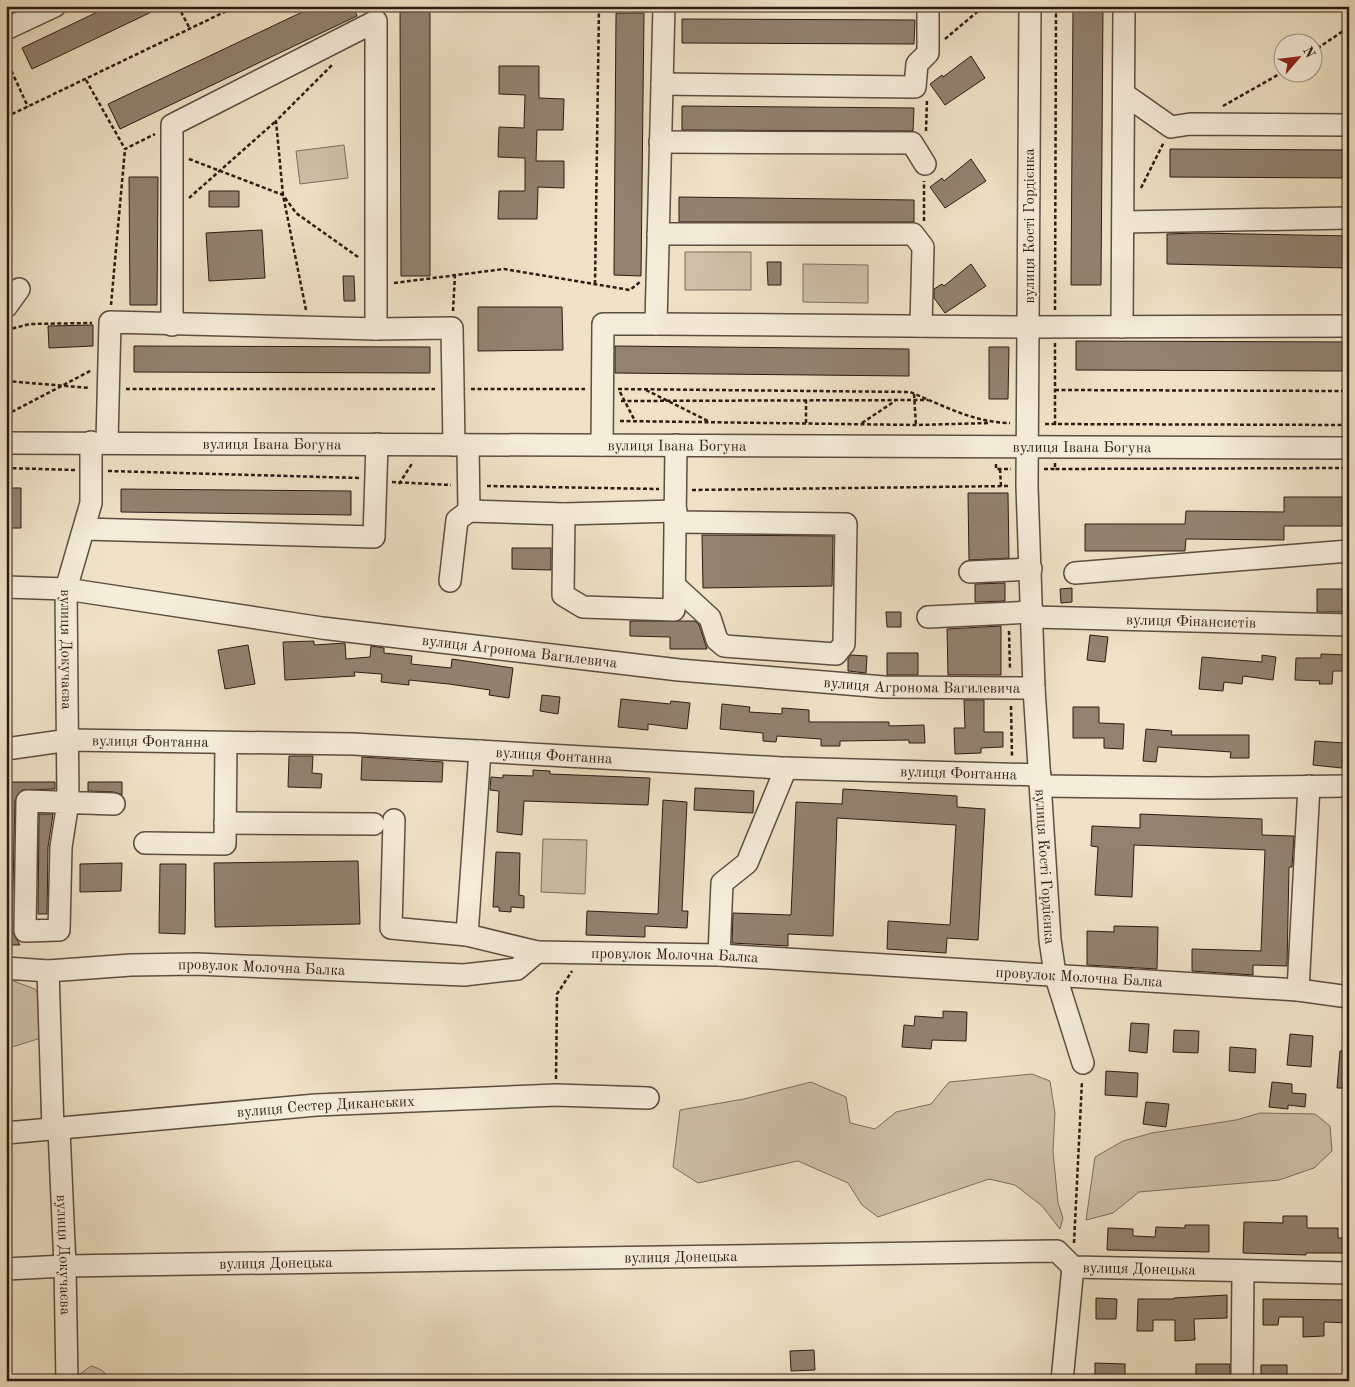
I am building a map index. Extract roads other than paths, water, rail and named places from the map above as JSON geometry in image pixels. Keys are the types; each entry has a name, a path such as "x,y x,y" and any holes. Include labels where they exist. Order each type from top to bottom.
{"street":[{"path":"6,29 54,6"},
{"path":"656,324 664,6"},
{"path":"662,84 915,87 917,64 928,53 928,6"},
{"name":"вулиця Кості Гордієнка","path":"1030,6 1027,486 1033,615 1034,688 1050,940 1055,974 1083,1063"},
{"path":"1122,327 1124,6"},
{"path":"376,329 376,21 172,125 172,325 376,329 452,328 453,389 468,486 469,511"},
{"path":"1124,94 1171,127 1190,124 1349,125"},
{"path":"660,142 912,143 925,164"},
{"path":"1124,222 1349,218"},
{"path":"658,234 913,234 923,247 921,326"},
{"path":"6,307 18,288"},
{"name":"вулиця Докучаєва","path":"68,802 27,801 25,931 59,930 61,848 68,802 69,740 66,589 90,503 91,471 99,442 108,389 110,322 172,325"},
{"path":"602,445 606,400 603,324 1028,327 1349,326"},
{"name":"вулиця Івана Богуна","path":"6,443 1349,448"},
{"path":"84,529 374,537 377,444"},
{"path":"564,514 563,595 583,607 674,610 676,445"},
{"path":"450,581 457,520 469,511 846,524 844,644 836,654 724,646 717,640 710,618 674,586"},
{"path":"1075,573 1349,551"},
{"path":"970,572 1031,569"},
{"name":"вулиця Агронома Вагилевича","path":"6,587 66,589 322,628 679,670 884,687 1034,688"},
{"name":"вулиця Фінансистів","path":"928,617 1033,615 1349,625"},
{"name":"вулиця Фонтанна","path":"6,748 69,740 353,744 786,768 1208,788 1349,786"},
{"path":"145,843 225,844 226,743"},
{"path":"467,935 480,751"},
{"path":"719,955 722,883 747,863 786,768"},
{"path":"1298,990 1310,786"},
{"path":"68,802 114,804"},
{"path":"225,823 384,822 391,928 467,935 537,952"},
{"name":"провулок Молочна Балка","path":"6,968 48,970 131,965 196,964 464,975 517,969 537,952 719,955 1298,990 1349,997"},
{"name":"вулиця Докучаєва","path":"48,970 65,1266 67,1381"},
{"name":"вулиця Сестер Диканських","path":"6,1134 316,1105 556,1095 648,1098"},
{"name":"вулиця Донецька","path":"6,1269 65,1266 1057,1251 1073,1267 1349,1273"},
{"path":"1062,1381 1073,1267"},
{"path":"1242,1381 1243,1271"}]}
